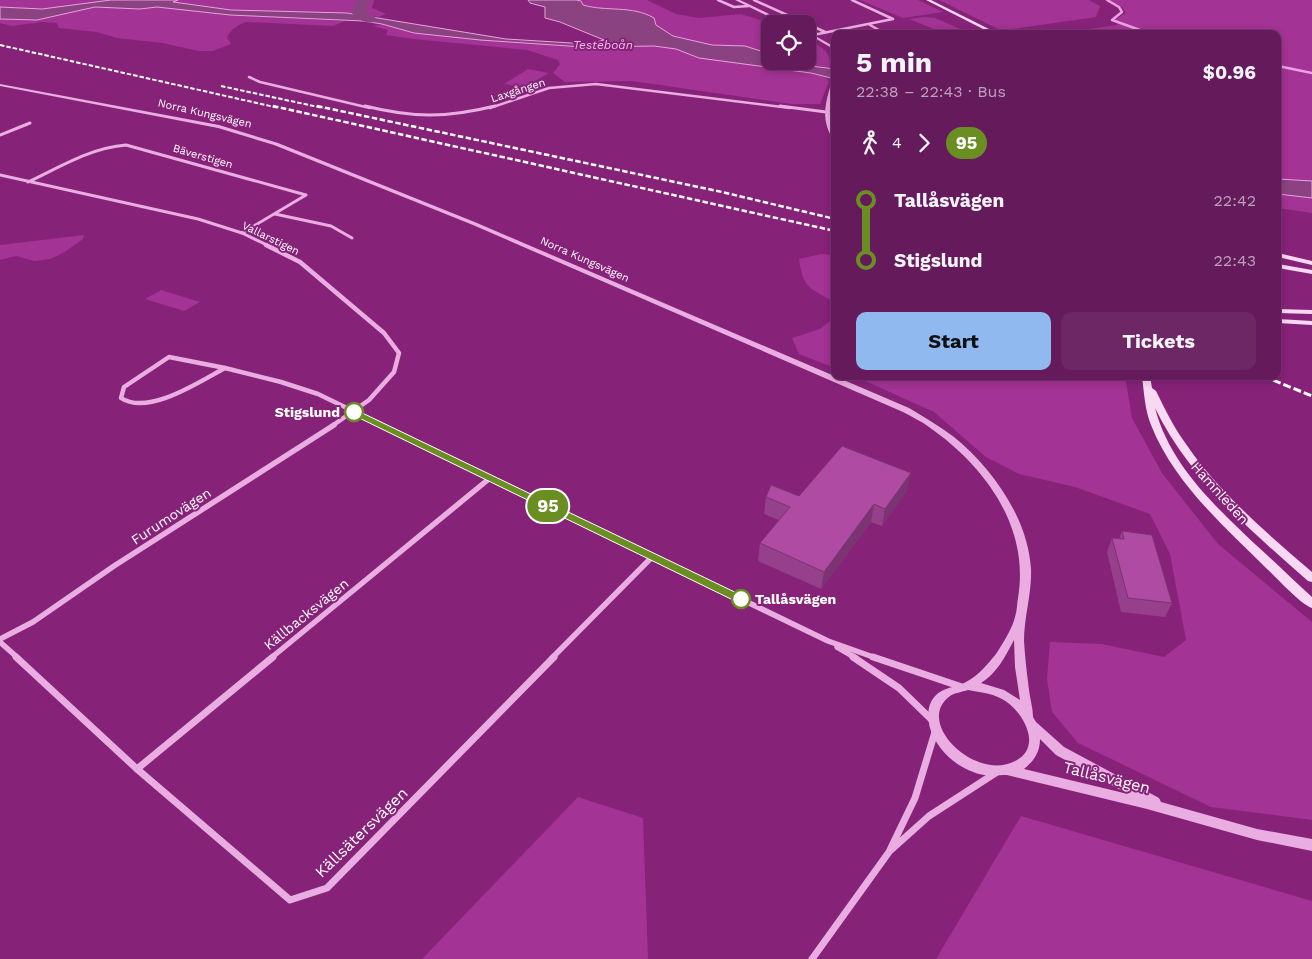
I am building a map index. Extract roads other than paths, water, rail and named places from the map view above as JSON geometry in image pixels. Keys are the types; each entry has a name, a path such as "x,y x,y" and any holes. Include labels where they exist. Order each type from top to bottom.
{"main road":[{"path":"928,0 989,30"},
{"path":"1281,256 1312,263"},
{"path":"1281,267 1312,272"},
{"path":"1281,311 1312,312"},
{"path":"1281,321 1312,323"},
{"name":"Hamnleden","path":"1147,380 1156,426 1169,452 1185,476 1209,505 1312,604"},
{"name":"Hamnleden","path":"1148,380 1169,427 1204,476 1237,511 1312,578"}],"street":[{"path":"718,0 734,7 749,6"},
{"path":"737,0 768,15"},
{"path":"754,0 787,15"},
{"path":"842,30 892,19 852,0"},
{"path":"870,25 879,30"},
{"path":"816,28 826,33"},
{"path":"816,35 831,32"},
{"path":"816,37 831,46"},
{"name":"Laxgången","path":"249,77 260,82 393,113 427,116 463,114 497,106 549,88 596,84 826,112"},
{"name":"Norra Kungsvägen","path":"0,85 219,127 276,144 470,222 831,378"},
{"path":"831,94 826,112 831,126"},
{"path":"0,135 30,123"},
{"name":"Bäverstigen","path":"27,182 100,149 114,145 126,145 306,195 242,233"},
{"name":"Vallarstigen","path":"0,175 198,219 242,233 300,262 384,333 400,353 394,372 369,400 354,412"},
{"path":"275,214 331,226 352,238"},
{"name":"Tallåsvägen","path":"226,368 171,395 145,403 131,404 121,398 124,388 168,356 226,368 288,382 828,641 928,677 965,686 985,688 1002,694 1017,703 1031,721 1060,751 1169,809"},
{"name":"Norra Kungsvägen","path":"836,380 906,410 936,428 975,462 996,490 1010,514 1018,533 1025,561 1025,590 1020,618 1019,662 1031,721"},
{"name":"Furumovägen","path":"0,641 33,622 114,566 354,412"},
{"name":"Källbacksvägen","path":"137,769 490,478"},
{"name":"Källsätersvägen","path":"0,641 137,769 290,900 327,888 652,557"},
{"name":"Norra Kungsvägen","path":"965,686 986,674 1001,655 1020,618"},
{"name":"Tallåsvägen","path":"828,641 897,684 916,700 934,726 942,744 960,760 983,769 1003,770 1169,809 1243,832 1281,841 1312,845"},
{"path":"812,959 889,852 915,798 934,726 934,709 940,699 949,691 965,686"},
{"path":"889,852 929,816 1003,770 1020,765 1029,758 1034,748 1036,737 1031,721"}],"water":[{"path":"111,0 178,0 173,2 231,10 347,13 506,39 588,44 604,40 545,18 545,7 530,3 528,0 576,0 581,1 583,5 592,7 637,11 646,14 654,18 656,25 673,36 712,45 745,46 761,51 761,66 699,58 676,49 654,46 583,47 480,40 414,33 363,21 230,15 157,7 140,9 95,7 37,20 0,19 0,7 42,9"},
{"path":"816,67 831,69 831,78 789,70 816,70"},
{"path":"1281,179 1312,181 1312,198 1281,194"}],"waterway":[{"name":"Testeboån","path":"364,0 358,12 370,19"},
{"path":"1107,0 1119,7 1122,12 1112,20 1140,30"},
{"path":"1281,67 1312,73"}],"railway":[{"path":"0,45 279,108"},
{"path":"221,86 323,108"},
{"path":"273,106 831,230"},
{"path":"317,106 722,192 831,218"},
{"path":"1273,380 1312,396"}],"place":[{"name":"Stigslund","path":"354,412"},
{"name":"Tallåsvägen","path":"741,599"}]}
